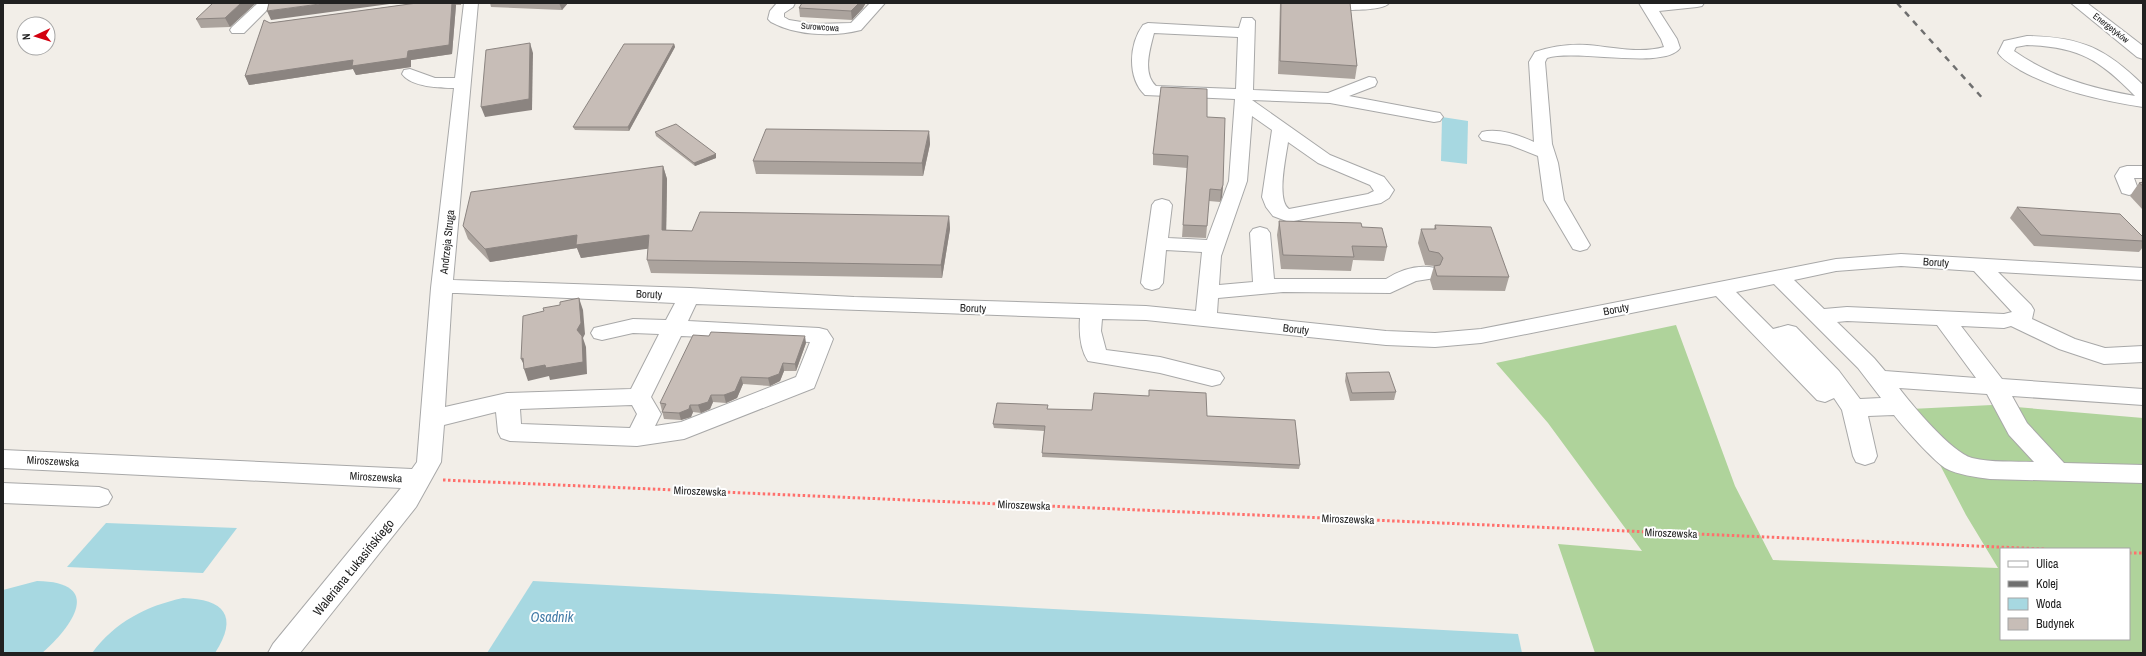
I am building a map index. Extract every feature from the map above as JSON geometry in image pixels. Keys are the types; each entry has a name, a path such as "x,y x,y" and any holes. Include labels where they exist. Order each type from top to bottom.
{"street":[{"path":"238,30 267,3"},
{"name":"Andrzeja Struga","path":"420,479 429,462 442,288 458,199 462,83 471,3"},
{"name":"Surowcowa","path":"788,4 781,5 776,12 776,19 783,24 824,29 856,27 878,3"},
{"path":"1288,3 1372,6 1382,3"},
{"path":"1580,245 1554,200 1546,153 1543,144 1537,62 1541,55 1557,50 1642,54 1668,51 1672,48 1669,40 1647,6 1697,3"},
{"name":"Energetyków","path":"2078,3 2143,54"},
{"path":"1206,319 1211,256 1238,181 1244,98 1247,27 1148,28 1139,68 1145,88 1151,91 1244,98 1330,98 1434,117"},
{"path":"2143,94 2109,62 2092,52 2079,47 2026,40 2010,44 2007,47 2006,53 2021,63 2066,86 2143,102"},
{"path":"410,74 433,83 462,83"},
{"path":"1330,98 1369,82"},
{"path":"1244,98 1280,129 1324,159 1377,180 1384,190 1382,194 1374,199 1289,216 1281,214 1274,206 1272,197 1280,129"},
{"path":"1488,136 1514,140 1546,153"},
{"path":"2129,189 2124,176 2127,172 2143,172"},
{"path":"1152,283 1162,205"},
{"path":"1260,233 1264,286"},
{"path":"1157,243 1214,247"},
{"name":"Boruty","path":"442,288 457,286 1146,313 1386,338 1435,340 1481,336 1836,264 1864,261 1901,260 2143,274"},
{"path":"1817,316 1847,314 2004,321 2022,317 2023,310 2016,301 1980,265"},
{"path":"1208,290 1224,292 1264,286 1390,286 1404,277 1418,273 1428,273"},
{"path":"1778,276 1866,363 1911,420 1954,461 1970,467 1990,470 2143,474"},
{"path":"1720,288 1825,394"},
{"path":"639,397 675,328 690,295"},
{"path":"1091,312 1090,331 1096,356 1160,365 1212,378"},
{"path":"1944,319 1995,387 2018,429 2058,472"},
{"path":"2014,319 2067,344 2104,356 2143,354"},
{"path":"507,401 510,432 638,437 684,430 806,382 822,339 819,335 633,326 602,334"},
{"path":"1769,336 1788,332 1831,377 1854,408 1865,456"},
{"path":"1879,380 2143,397"},
{"path":"432,419 507,401 639,397"},
{"path":"638,437 649,414 639,397"},
{"path":"1854,408 1900,406"},
{"name":"Miroszewska","path":"3,458 420,479"},
{"name":"Waleriana Łukasińskiego","path":"283,653 407,500 420,479"},
{"path":"3,493 99,497"}],"path":[{"name":"Miroszewska","path":"420,479 2022,548"},
{"path":"2130,553 2143,553"}],"green space":[{"path":"1676,325 1735,486 1773,560 1998,568 1966,515 1911,409 1992,405 2143,418 2143,653 1595,653 1558,544 1642,551 1548,423 1496,363"}],"water":[{"path":"1442,117 1468,121 1467,164 1441,161"},
{"path":"106,523 237,528 203,573 67,567"},
{"path":"37,581 58,583 70,589 76,597 76,607 72,619 64,630 42,653 3,653 3,590"},
{"name":"Osadnik","path":"533,581 1518,634 1522,653 487,653"},
{"path":"183,598 209,602 217,606 223,612 226,620 226,629 215,653 92,653 111,632 132,617 169,601"}],"building":[{"path":"213,3 241,3 225,18 196,19"},
{"path":"269,3 327,3 267,11"},
{"path":"417,3 452,3 449,45 408,51 407,58 352,66 353,60 245,76 264,20 270,23"},
{"path":"802,3 859,3 851,11 799,8"},
{"path":"1281,3 1350,3 1357,66 1280,61"},
{"path":"530,43 529,99 481,107 486,50"},
{"path":"624,44 674,44 628,127 573,127"},
{"path":"1161,87 1207,89 1207,117 1225,118 1223,185 1221,190 1210,189 1207,226 1183,225 1188,156 1153,154"},
{"path":"676,124 716,154 694,163 655,132"},
{"path":"766,129 929,131 922,163 753,161"},
{"path":"663,166 662,230 692,231 700,212 949,216 941,265 647,260 649,235 576,245 577,235 485,249 463,226 471,192"},
{"path":"2017,207 2120,214 2143,237 2143,241 2041,235"},
{"path":"1279,221 1361,223 1362,227 1382,228 1387,247 1352,246 1354,257 1283,255"},
{"path":"1435,225 1491,227 1509,277 1437,276 1434,266 1440,265 1443,258 1439,253 1429,251 1421,229 1436,229"},
{"path":"579,298 581,323 577,330 582,336 583,362 546,368 545,365 524,369 523,358 521,359 523,316 544,311 543,308 560,305 560,302"},
{"path":"711,332 805,336 795,364 783,363 779,374 768,378 741,377 735,391 724,395 711,395 708,402 698,405 690,405 689,409 679,413 662,412 666,404 660,403 693,335 709,336"},
{"path":"1389,372 1396,392 1352,393 1346,373"},
{"path":"1149,390 1206,393 1207,416 1295,420 1300,465 1042,453 1045,426 993,424 997,403 1048,405 1047,409 1092,410 1094,393 1149,396"}],"railway":[{"path":"1897,3 1985,101"}]}
